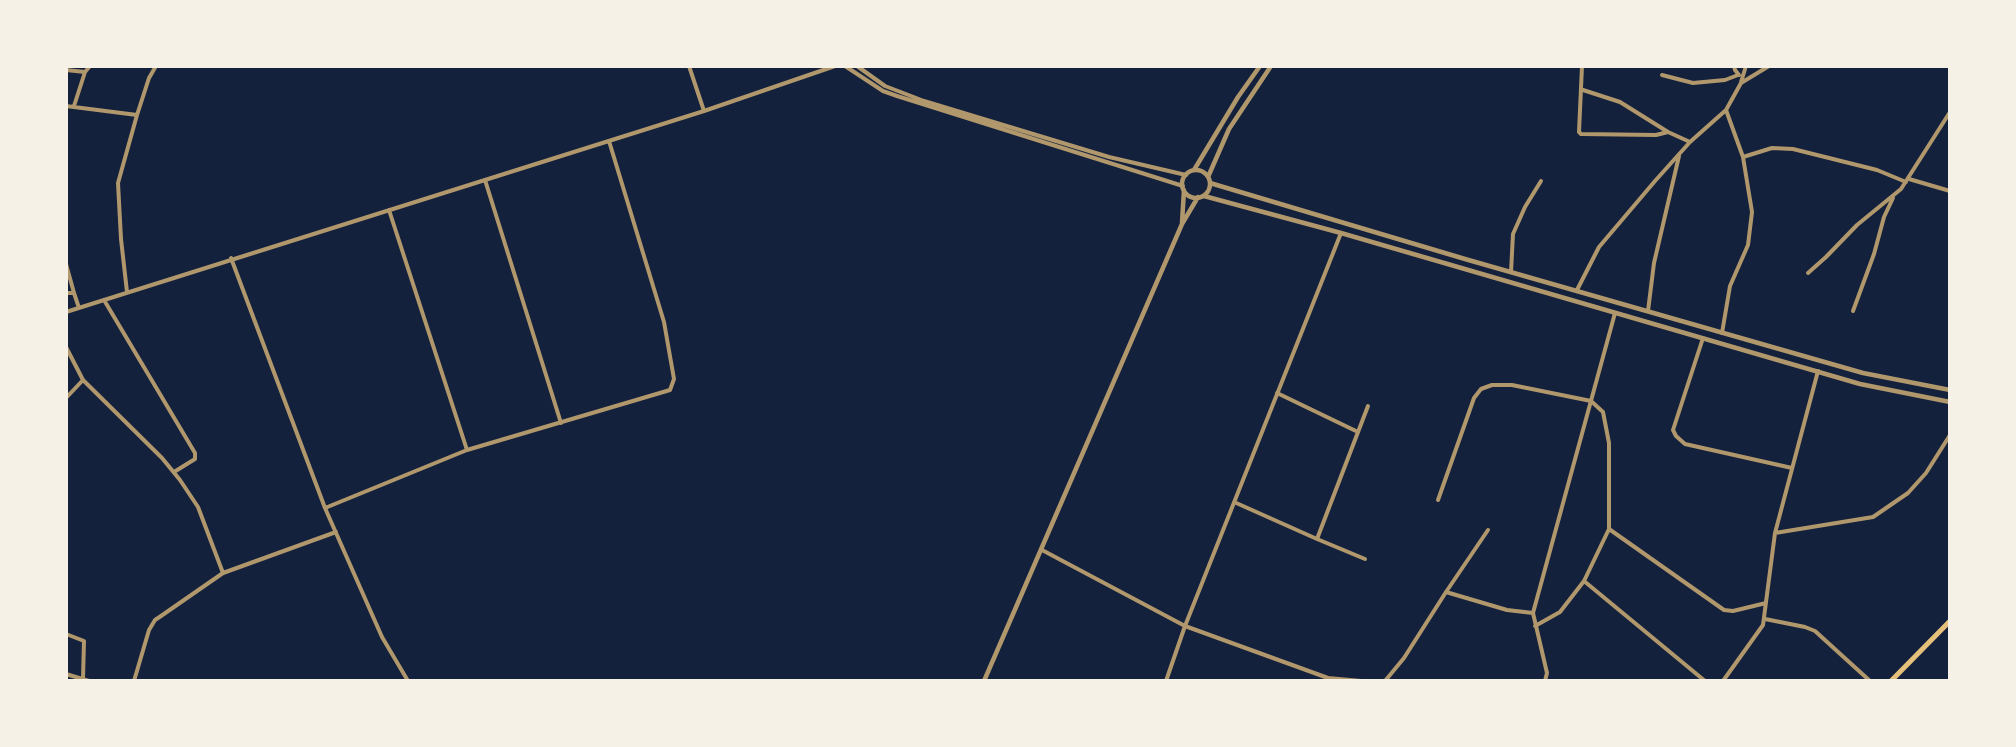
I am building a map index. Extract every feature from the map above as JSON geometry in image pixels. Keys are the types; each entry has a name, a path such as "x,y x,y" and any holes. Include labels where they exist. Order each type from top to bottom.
{"main road":[{"path":"1891,681 1950,621"}],"street":[{"path":"74,106 85,72 90,66"},
{"path":"127,292 118,183 149,78 156,66"},
{"path":"689,66 704,111"},
{"path":"66,312 231,258 704,111 835,66"},
{"path":"845,66 883,91 1184,188 1190,196 1201,196 1341,233 1860,384 1950,402"},
{"path":"857,66 885,86 924,101 1109,157 1186,175 1194,170 1238,97 1260,66"},
{"path":"1208,177 1229,129 1271,66"},
{"path":"1582,66 1579,132 1581,134 1656,135 1668,132"},
{"path":"1734,66 1738,75"},
{"path":"1577,290 1599,247 1690,142 1726,110 1741,83 1746,66"},
{"path":"1741,83 1769,66"},
{"path":"66,70 85,72"},
{"path":"1662,75 1693,82 1725,80 1743,75"},
{"path":"1582,90 1620,102 1668,132 1690,142"},
{"path":"66,106 137,115"},
{"path":"1722,333 1730,286 1748,245 1752,212 1743,158 1726,110"},
{"path":"1808,273 1907,180 1950,112"},
{"path":"326,508 467,450 670,390 674,384 663,322 609,141"},
{"path":"1743,158 1772,148 1793,149 1877,170 1950,192"},
{"path":"1648,311 1654,263 1679,155"},
{"path":"984,681 1182,224 1201,196 1207,192 1210,183 1208,177 1199,170 1194,170"},
{"path":"1182,224 1186,175"},
{"path":"485,180 561,423"},
{"path":"1511,272 1513,234 1525,207 1541,181"},
{"path":"1210,183 1863,373 1950,390"},
{"path":"1853,311 1874,254 1884,217 1894,194"},
{"path":"389,210 467,450"},
{"path":"1166,681 1185,626 1341,233"},
{"path":"231,258 336,532 382,637 408,681"},
{"path":"66,264 79,308"},
{"path":"66,292 74,293"},
{"path":"104,300 195,453 195,459 174,472"},
{"path":"1545,681 1547,673 1533,613 1615,313"},
{"path":"1703,338 1673,430 1676,436 1685,444 1792,468"},
{"path":"66,347 83,380 174,472 198,507 223,573"},
{"path":"1723,681 1765,619 1775,533 1818,371"},
{"path":"66,398 83,380"},
{"path":"1438,500 1474,398 1481,389 1492,385 1512,385 1591,401 1603,412 1609,443 1609,529 1584,581 1560,612 1535,626"},
{"path":"1277,393 1358,432"},
{"path":"1317,539 1368,406"},
{"path":"1775,533 1873,517 1908,493 1926,473 1950,435"},
{"path":"1234,502 1365,559"},
{"path":"1609,529 1724,610 1733,611 1766,603"},
{"path":"1385,681 1404,658 1488,531"},
{"path":"134,681 149,630 155,620 223,573 336,532"},
{"path":"1041,550 1185,626 1328,680 1361,681"},
{"path":"1584,581 1706,681"},
{"path":"1446,592 1507,610 1533,613"},
{"path":"1765,619 1815,631 1870,681"},
{"path":"66,634 84,641 83,679"},
{"path":"66,674 89,681"}]}
